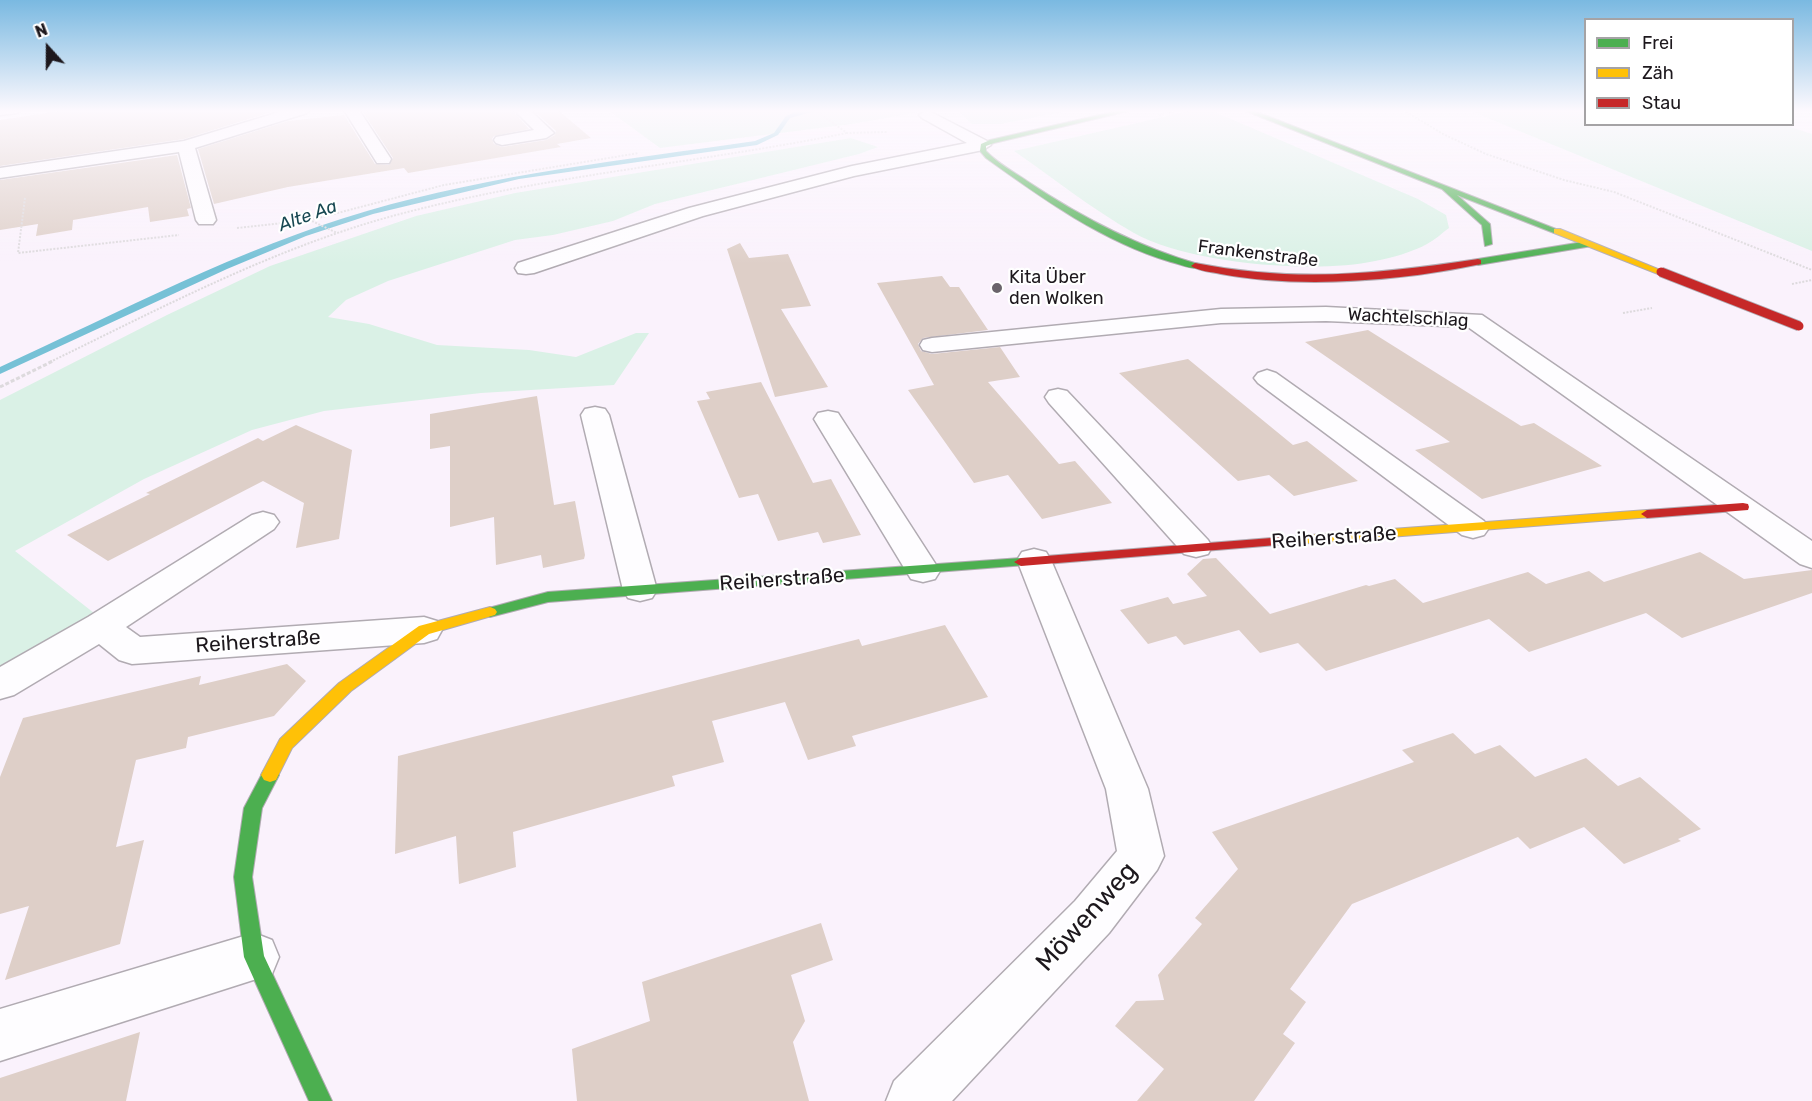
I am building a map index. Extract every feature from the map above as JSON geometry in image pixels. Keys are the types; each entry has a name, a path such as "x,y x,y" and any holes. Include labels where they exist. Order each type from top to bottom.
{"main road":[{"name":"Frankenstraße","path":"995,161 1098,231 1174,260 1249,274 1320,280 1389,275 1519,257 1589,244"},
{"path":"1377,161 1805,328"},
{"name":"Frankenstraße","path":"1429,269 1493,243 1486,224 1445,188"},
{"path":"1534,236 1557,232"},
{"name":"Reiherstraße","path":"321,1101 254,957 243,877 253,808 286,744 345,687 424,630 548,597 1743,507"}],"street":[{"path":"6,179 102,161"},
{"path":"190,161 206,220"},
{"path":"526,268 718,206 852,171 900,161"},
{"name":"Wachtelschlag","path":"932,345 1221,316 1326,314 1474,320 1812,556"},
{"path":"1267,378 1473,528"},
{"path":"1058,397 1196,547"},
{"path":"595,414 640,590"},
{"path":"828,419 923,570"},
{"path":"0,685 101,626 263,522"},
{"name":"Möwenweg","path":"914,1101 1092,917 1141,856 1127,789 1035,560"},
{"name":"Reiherstraße","path":"101,626 132,651 424,630"},
{"path":"0,1035 254,957"}],"path":[{"path":"232,229 311,220 456,183 581,161"},
{"path":"0,387 240,272 337,233 429,207 512,188 684,161"},
{"path":"1508,161 1564,180 1614,192 1812,270"},
{"path":"6,179 26,190 18,253 187,234"},
{"path":"311,220 337,233"}],"green space":[{"path":"708,161 829,161 655,204 613,221 553,235 515,240 388,281 346,300 328,317 369,324 437,345 529,350 576,357 636,333 649,333 614,385 481,393 324,411 252,430 144,479 15,551 94,613 0,669 0,400 167,315 270,266 416,216 515,193"},
{"path":"1028,161 1330,161 1418,199 1446,215 1449,228 1421,247 1381,260 1350,265 1320,266 1252,264 1218,259 1157,244 1118,224"},
{"path":"1593,161 1812,161 1812,251"}],"building":[{"path":"0,161 31,161 0,166"},
{"path":"132,161 179,161 191,208 187,209 189,216 150,222 148,207 73,220 72,230 36,236 38,224 0,230 0,180"},
{"path":"202,161 373,161 375,164 389,165 391,161 476,161 408,173 404,168 288,187 214,204"},
{"path":"740,243 749,258 788,254 811,306 781,309 828,387 775,397 727,249"},
{"path":"942,276 950,287 959,287 988,330 923,338 918,344 921,351 932,354 1000,347 1020,377 988,382 1059,464 1075,461 1112,503 1042,519 1008,475 974,483 908,390 934,385 877,283"},
{"path":"1368,330 1521,426 1534,423 1602,466 1482,499 1415,450 1450,442 1305,342"},
{"path":"1188,359 1293,445 1307,441 1358,481 1294,496 1269,475 1238,481 1119,373"},
{"path":"761,382 813,483 831,479 861,535 823,543 818,532 778,541 758,494 739,498 697,401 710,399 706,392"},
{"path":"537,396 554,505 575,501 585,555 584,559 543,568 541,555 496,565 494,517 450,527 450,446 430,449 430,414"},
{"path":"296,425 352,450 339,539 296,548 304,503 263,481 108,561 67,535 258,438 263,441"},
{"path":"1700,552 1744,579 1812,570 1812,593 1682,638 1646,613 1529,652 1489,619 1326,671 1298,643 1260,653 1239,630 1184,645 1176,636 1148,644 1120,610 1168,597 1173,604 1207,596 1187,574 1203,559 1216,558 1270,614 1366,585 1395,579 1423,603 1528,572 1546,584 1589,571 1604,582"},
{"path":"945,625 988,697 852,736 856,746 808,760 785,702 712,721 724,762 672,776 675,786 513,832 516,867 459,884 456,836 395,854 398,756 859,639 862,646"},
{"path":"287,664 306,681 274,716 188,737 186,748 136,760 116,847 144,840 120,944 5,980 29,906 0,914 0,777 23,718 201,676 199,685"},
{"path":"1453,733 1475,754 1500,745 1535,777 1586,758 1618,786 1640,777 1701,829 1678,839 1681,841 1624,864 1584,827 1530,849 1518,837 1352,904 1290,989 1306,1002 1283,1034 1295,1043 1254,1101 1137,1101 1164,1069 1115,1026 1136,1001 1164,1000 1158,975 1202,924 1195,918 1238,869 1212,832 1414,762 1402,750"},
{"path":"821,923 833,960 791,975 805,1021 793,1042 809,1101 577,1101 572,1049 650,1021 642,982"},
{"path":"140,1032 126,1101 0,1101 0,1078"}],"waterway":[{"name":"Alte Aa","path":"0,371 224,267 303,234 371,212 519,177 628,161"}],"traffic: fast":[{"path":"994,161 1086,222 1138,247 1195,266"},
{"path":"1378,161 1557,231"},
{"path":"1445,188 1486,224 1488,244"},
{"path":"1478,262 1589,244"},
{"path":"490,612 548,597 1021,562"},
{"path":"270,775 253,808 243,877 254,957 321,1101"}],"traffic: slow":[{"path":"1557,231 1661,272"},
{"path":"1284,541 1647,514"},
{"path":"270,775 286,744 345,687 424,630 490,612"}],"traffic: jam":[{"path":"1195,266 1231,273 1302,279 1371,276 1478,262"},
{"path":"1661,272 1799,326"},
{"path":"1647,514 1743,507"},
{"path":"1021,562 1284,541"}],"place":[{"name":"Kita Über den Wolken","path":"997,288"}]}
